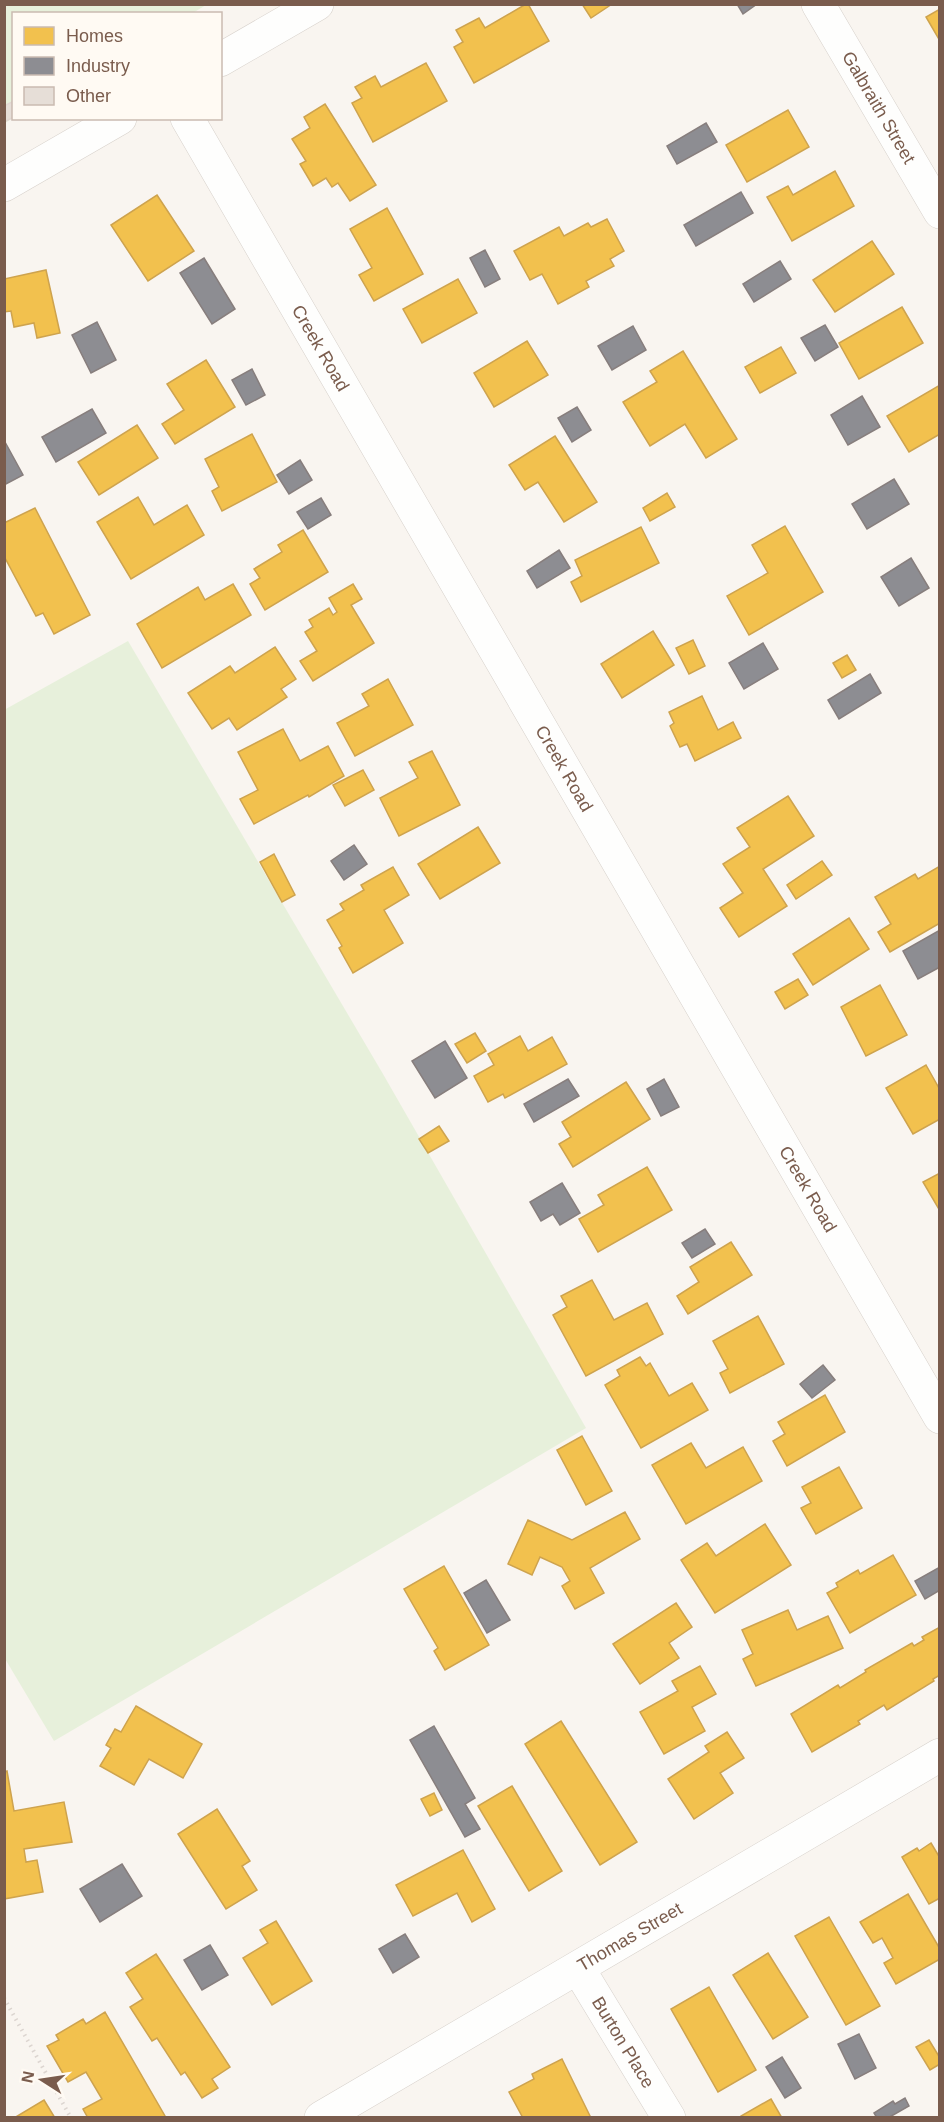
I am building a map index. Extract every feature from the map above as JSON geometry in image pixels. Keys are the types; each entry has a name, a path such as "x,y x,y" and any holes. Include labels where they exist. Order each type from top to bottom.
{"street":[{"path":"222,59 317,4"},
{"name":"Galbraith Street","path":"818,4 939,212"},
{"path":"4,185 117,120"},
{"name":"Creek Road","path":"188,120 939,1417"},
{"name":"Thomas Street","path":"321,2118 939,1755"},
{"name":"Burton Place","path":"578,1968 669,2118"}],"path":[{"path":"4,1998 71,2118"}],"green space":[{"path":"4,5 206,5 194,12 12,12 12,119 5,123"},
{"path":"128,641 383,1074 586,1428 54,1741 4,1657 4,710"}],"building: Homes":[{"path":"526,4 549,41 474,83 454,47 463,42 456,30 479,18 485,28"},
{"path":"582,4 612,4 591,18"},
{"path":"940,9 940,41 926,17"},
{"path":"426,63 447,101 373,142 352,103 362,98 355,87 375,76 381,87"},
{"path":"325,104 376,185 350,201 338,183 332,187 326,178 313,186 300,164 306,161 292,139 310,128 304,117"},
{"path":"788,110 809,147 747,182 726,145"},
{"path":"835,171 854,206 792,241 767,197 788,186 793,195"},
{"path":"157,195 194,251 148,281 111,225"},
{"path":"387,208 423,274 374,301 359,275 372,268 350,229"},
{"path":"607,219 624,251 610,259 614,266 586,281 589,287 558,304 542,274 530,280 514,251 559,227 564,236 588,223 591,227"},
{"path":"872,241 894,274 835,312 813,280"},
{"path":"46,270 60,333 37,338 34,323 14,327 11,311 4,312 4,279"},
{"path":"458,279 477,313 422,343 403,309"},
{"path":"902,307 923,343 859,379 839,343"},
{"path":"527,341 548,375 494,407 474,373"},
{"path":"781,347 796,373 760,393 745,367"},
{"path":"683,351 737,439 706,458 685,424 650,446 623,402 657,382 650,371"},
{"path":"206,360 235,407 175,444 162,424 184,410 167,384"},
{"path":"940,385 940,434 909,452 887,416"},
{"path":"137,425 158,458 99,495 78,462"},
{"path":"252,434 277,482 222,511 212,491 219,487 205,459"},
{"path":"555,436 597,502 564,522 538,482 525,490 509,465"},
{"path":"667,493 675,507 650,521 643,508"},
{"path":"138,497 154,525 187,505 204,535 131,579 97,522"},
{"path":"35,508 90,615 54,634 43,613 36,616 4,556 4,523"},
{"path":"785,526 823,592 749,635 727,596 768,573 752,545"},
{"path":"641,527 659,563 581,602 571,582 582,576 575,560"},
{"path":"303,530 328,572 265,610 250,584 260,578 254,569 282,552 278,545"},
{"path":"233,584 251,615 162,668 137,624 198,587 205,600"},
{"path":"353,584 362,599 351,605 374,643 313,681 300,661 317,651 305,632 313,627 309,620 329,608 333,615 337,612 329,598"},
{"path":"653,631 674,665 622,698 601,664"},
{"path":"693,640 705,666 689,674 676,648"},
{"path":"275,647 296,679 281,689 287,697 237,730 229,718 212,729 188,693 230,666 235,673"},
{"path":"847,655 856,670 842,678 833,663"},
{"path":"388,679 413,725 355,756 337,723 369,706 362,694"},
{"path":"702,696 718,730 733,722 741,738 695,761 687,744 680,747 670,726 674,723 669,712"},
{"path":"283,729 300,761 328,746 344,776 309,797 308,795 254,824 240,799 258,790 238,752"},
{"path":"432,751 460,805 399,836 380,798 418,778 409,762"},
{"path":"363,770 374,790 345,806 333,785"},
{"path":"788,796 814,836 763,869 787,906 739,937 720,908 743,893 723,864 750,847 737,828"},
{"path":"478,827 500,863 440,899 418,864"},
{"path":"274,854 295,895 282,902 260,862"},
{"path":"822,861 832,875 796,899 787,885"},
{"path":"940,866 940,923 890,952 878,932 891,924 875,897 915,874 918,879"},
{"path":"393,867 409,895 384,910 403,943 353,973 339,948 342,946 327,920 344,910 340,904 364,890 361,885"},
{"path":"849,918 869,949 813,985 793,954"},
{"path":"798,979 808,995 785,1009 775,992"},
{"path":"880,985 907,1035 866,1056 841,1007"},
{"path":"475,1033 486,1051 467,1063 455,1044"},
{"path":"520,1036 528,1051 552,1037 567,1064 505,1098 503,1094 488,1102 474,1076 494,1065 488,1054"},
{"path":"926,1065 940,1090 940,1119 913,1134 886,1088"},
{"path":"626,1082 650,1119 573,1167 559,1144 571,1137 562,1122"},
{"path":"439,1126 449,1141 428,1153 419,1139"},
{"path":"647,1167 672,1210 598,1252 579,1219 604,1205 598,1195"},
{"path":"940,1173 940,1211 923,1182"},
{"path":"731,1242 752,1275 688,1314 677,1296 699,1282 690,1267"},
{"path":"592,1280 614,1320 647,1303 663,1334 586,1376 553,1315 567,1307 561,1296"},
{"path":"758,1316 784,1364 730,1393 720,1373 728,1369 713,1341"},
{"path":"640,1357 646,1366 650,1363 669,1396 692,1383 708,1410 641,1448 605,1385 620,1376 617,1370"},
{"path":"825,1395 845,1432 787,1466 773,1441 785,1434 778,1422"},
{"path":"582,1436 612,1491 586,1505 557,1450"},
{"path":"691,1443 706,1468 743,1447 762,1481 686,1524 652,1465"},
{"path":"839,1467 862,1508 816,1534 801,1508 811,1503 802,1487"},
{"path":"625,1512 640,1539 590,1568 604,1593 575,1609 562,1586 570,1581 562,1567 540,1557 532,1575 508,1564 528,1520 572,1540"},
{"path":"765,1524 791,1565 715,1613 681,1560 707,1543 716,1556"},
{"path":"893,1555 916,1595 850,1633 827,1593 838,1587 836,1583 858,1570 860,1574"},
{"path":"444,1566 489,1645 445,1670 434,1651 438,1648 404,1589"},
{"path":"676,1603 692,1627 669,1643 679,1658 640,1684 613,1644"},
{"path":"788,1610 797,1630 828,1616 843,1648 756,1686 743,1659 753,1654 742,1630"},
{"path":"940,1627 940,1675 933,1679 934,1681 887,1710 884,1705 858,1721 860,1724 812,1752 791,1714 838,1685 840,1688 866,1672 865,1670 912,1643 914,1646 924,1640 922,1637"},
{"path":"700,1666 716,1694 692,1707 705,1731 664,1754 640,1712 678,1691 672,1681"},
{"path":"136,1706 202,1744 183,1778 149,1759 134,1785 100,1766 111,1748 106,1745 115,1729 121,1732"},
{"path":"561,1721 637,1842 600,1865 525,1744"},
{"path":"727,1732 744,1758 720,1773 733,1793 694,1819 668,1779 709,1752 705,1746"},
{"path":"7,1771 14,1811 64,1802 72,1842 24,1849 26,1862 37,1860 43,1892 4,1899 4,1772"},
{"path":"512,1786 562,1871 529,1891 478,1806"},
{"path":"434,1793 442,1810 430,1816 421,1799"},
{"path":"217,1809 250,1861 242,1866 257,1890 226,1909 178,1834"},
{"path":"931,1843 940,1858 940,1898 929,1904 902,1857 917,1848 919,1851"},
{"path":"463,1850 495,1909 472,1922 457,1893 413,1916 396,1885"},
{"path":"908,1894 940,1949 940,1959 896,1984 884,1963 893,1958 882,1938 873,1943 860,1922"},
{"path":"829,1917 880,2006 846,2025 795,1936"},
{"path":"276,1921 312,1981 272,2005 243,1958 268,1943 260,1930"},
{"path":"768,1953 808,2017 773,2039 733,1975"},
{"path":"156,1954 230,2067 212,2079 218,2088 202,2098 185,2072 181,2075 157,2038 152,2041 130,2007 143,1999 126,1973"},
{"path":"709,1987 756,2070 718,2092 671,2009"},
{"path":"105,2012 165,2116 162,2118 88,2118 83,2109 102,2099 86,2072 68,2082 47,2046 59,2040 56,2035 83,2019 86,2024"},
{"path":"929,2040 940,2058 940,2064 930,2070 916,2047"},
{"path":"562,2059 591,2118 523,2118 509,2092 534,2079 532,2074"},
{"path":"771,2099 782,2118 742,2118 741,2116"},
{"path":"44,2100 55,2118 14,2118"}],"building: Industry":[{"path":"737,4 757,4 743,14"},
{"path":"706,123 717,142 677,164 667,146"},
{"path":"741,192 753,213 696,246 684,225"},
{"path":"485,250 500,279 485,287 470,258"},
{"path":"204,258 235,309 212,324 180,273"},
{"path":"780,261 791,279 754,302 743,284"},
{"path":"97,322 116,360 91,373 72,335"},
{"path":"825,325 838,347 815,361 801,338"},
{"path":"633,326 646,350 612,370 598,346"},
{"path":"252,369 265,395 246,405 232,380"},
{"path":"862,396 880,427 848,445 831,415"},
{"path":"577,407 591,430 572,442 558,418"},
{"path":"92,409 106,433 56,462 42,437"},
{"path":"4,443 23,475 4,485"},
{"path":"300,460 312,480 289,494 277,475"},
{"path":"894,479 909,504 867,529 852,504"},
{"path":"321,498 331,515 308,529 297,512"},
{"path":"559,550 570,568 537,588 527,571"},
{"path":"911,558 929,588 899,606 881,577"},
{"path":"763,643 778,669 744,689 729,663"},
{"path":"870,674 881,693 839,719 828,700"},
{"path":"354,845 367,864 344,880 331,861"},
{"path":"940,930 940,967 918,979 903,951"},
{"path":"445,1041 467,1078 435,1098 412,1061"},
{"path":"568,1079 579,1096 534,1122 524,1104"},
{"path":"664,1079 679,1107 661,1116 647,1089"},
{"path":"562,1183 580,1213 560,1225 553,1214 541,1221 530,1202"},
{"path":"705,1229 715,1244 692,1258 682,1243"},
{"path":"823,1365 835,1380 812,1398 800,1384"},
{"path":"940,1567 940,1590 925,1599 915,1581"},
{"path":"486,1580 510,1620 487,1633 464,1593"},
{"path":"434,1726 475,1798 465,1804 480,1829 465,1837 410,1740"},
{"path":"122,1864 142,1896 100,1922 80,1889"},
{"path":"405,1934 419,1957 393,1973 379,1949"},
{"path":"210,1945 228,1975 202,1990 184,1960"},
{"path":"859,2034 876,2068 855,2079 838,2044"},
{"path":"782,2057 801,2088 785,2098 766,2067"},
{"path":"905,2098 909,2106 888,2118 877,2118 874,2113 893,2101 895,2104"}],"building: Other":[{"path":"12,102 12,118 4,122 4,106"}]}
